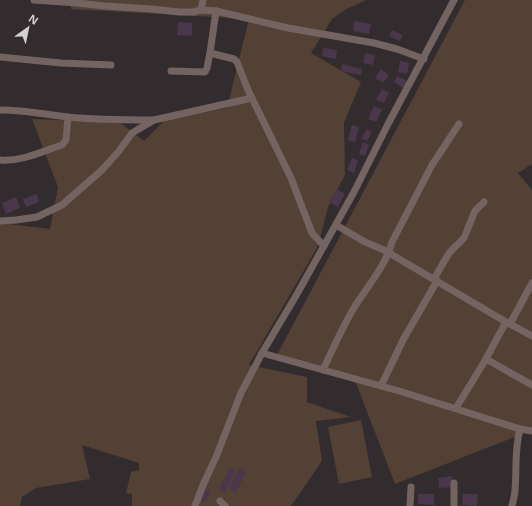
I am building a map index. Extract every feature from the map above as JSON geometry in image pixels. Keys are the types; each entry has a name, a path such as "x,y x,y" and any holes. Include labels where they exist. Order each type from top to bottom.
{"street":[{"path":"34,0 72,1 179,12 194,12 201,10 216,11 288,28 374,43 397,49 424,59"},
{"path":"201,10 203,0"},
{"path":"195,506 202,485 216,457 241,393 262,353 354,192 388,124 424,59 454,0"},
{"path":"171,71 205,72 210,53 216,11"},
{"path":"210,53 234,59 237,62 252,98 281,156 312,234 324,246"},
{"path":"0,57 61,63 111,65"},
{"path":"0,110 17,110 96,119 154,120 252,98"},
{"path":"0,160 8,161 21,158 62,145 66,140 68,117"},
{"path":"0,220 16,220 37,217 62,205 102,170 132,133 154,120"},
{"path":"323,370 336,341 354,308 389,253 392,242 432,165 459,124"},
{"path":"381,386 403,340 449,253 464,238 475,211 484,202"},
{"path":"336,224 351,234 389,253 532,336"},
{"path":"456,408 532,283"},
{"path":"262,353 456,408 520,429 532,430"},
{"path":"486,359 532,385"},
{"path":"512,506 515,490 516,449 520,429"},
{"path":"454,483 454,506"},
{"path":"410,506 411,487"}],"shaded area":[{"path":"71,0 366,0 345,10 332,19 311,53 361,82 344,123 345,175 328,207 318,246 249,365 307,377 307,402 351,417 316,421 322,461 291,506 132,506 132,494 126,493 131,472 139,470 139,463 82,445 90,479 36,488 22,497 20,506 0,506 0,223 50,229 58,187 32,119 119,122 144,141 165,120 227,108 249,19 71,9"},
{"path":"465,0 532,0 532,164 518,173 532,190 532,430 395,484 356,383 277,355"},
{"path":"361,420 372,477 339,484 328,427"}],"building":[{"path":"354,21 371,24 369,34 353,31"},
{"path":"178,22 192,23 192,36 177,35"},
{"path":"392,30 403,35 400,41 389,36"},
{"path":"323,48 337,50 336,59 322,56"},
{"path":"365,53 375,55 373,65 363,63"},
{"path":"400,61 409,63 407,74 398,72"},
{"path":"342,64 362,69 361,75 341,71"},
{"path":"381,69 389,75 383,83 375,78"},
{"path":"397,76 407,81 403,88 394,82"},
{"path":"382,89 389,93 384,103 376,100"},
{"path":"374,106 382,110 376,122 368,119"},
{"path":"352,125 359,127 355,142 348,140"},
{"path":"367,129 372,132 367,141 361,138"},
{"path":"363,142 369,145 365,156 359,154"},
{"path":"352,158 358,160 354,173 347,170"},
{"path":"337,189 345,194 338,207 329,202"},
{"path":"37,194 39,202 26,207 23,199"},
{"path":"16,197 20,208 6,214 2,203"},
{"path":"230,467 236,471 225,492 219,488"},
{"path":"239,468 246,472 236,492 229,488"},
{"path":"452,476 453,487 439,488 438,478"},
{"path":"207,489 210,490 205,502 201,501"},
{"path":"418,494 434,494 434,505 418,504"},
{"path":"463,494 478,494 477,506 462,505"}]}
